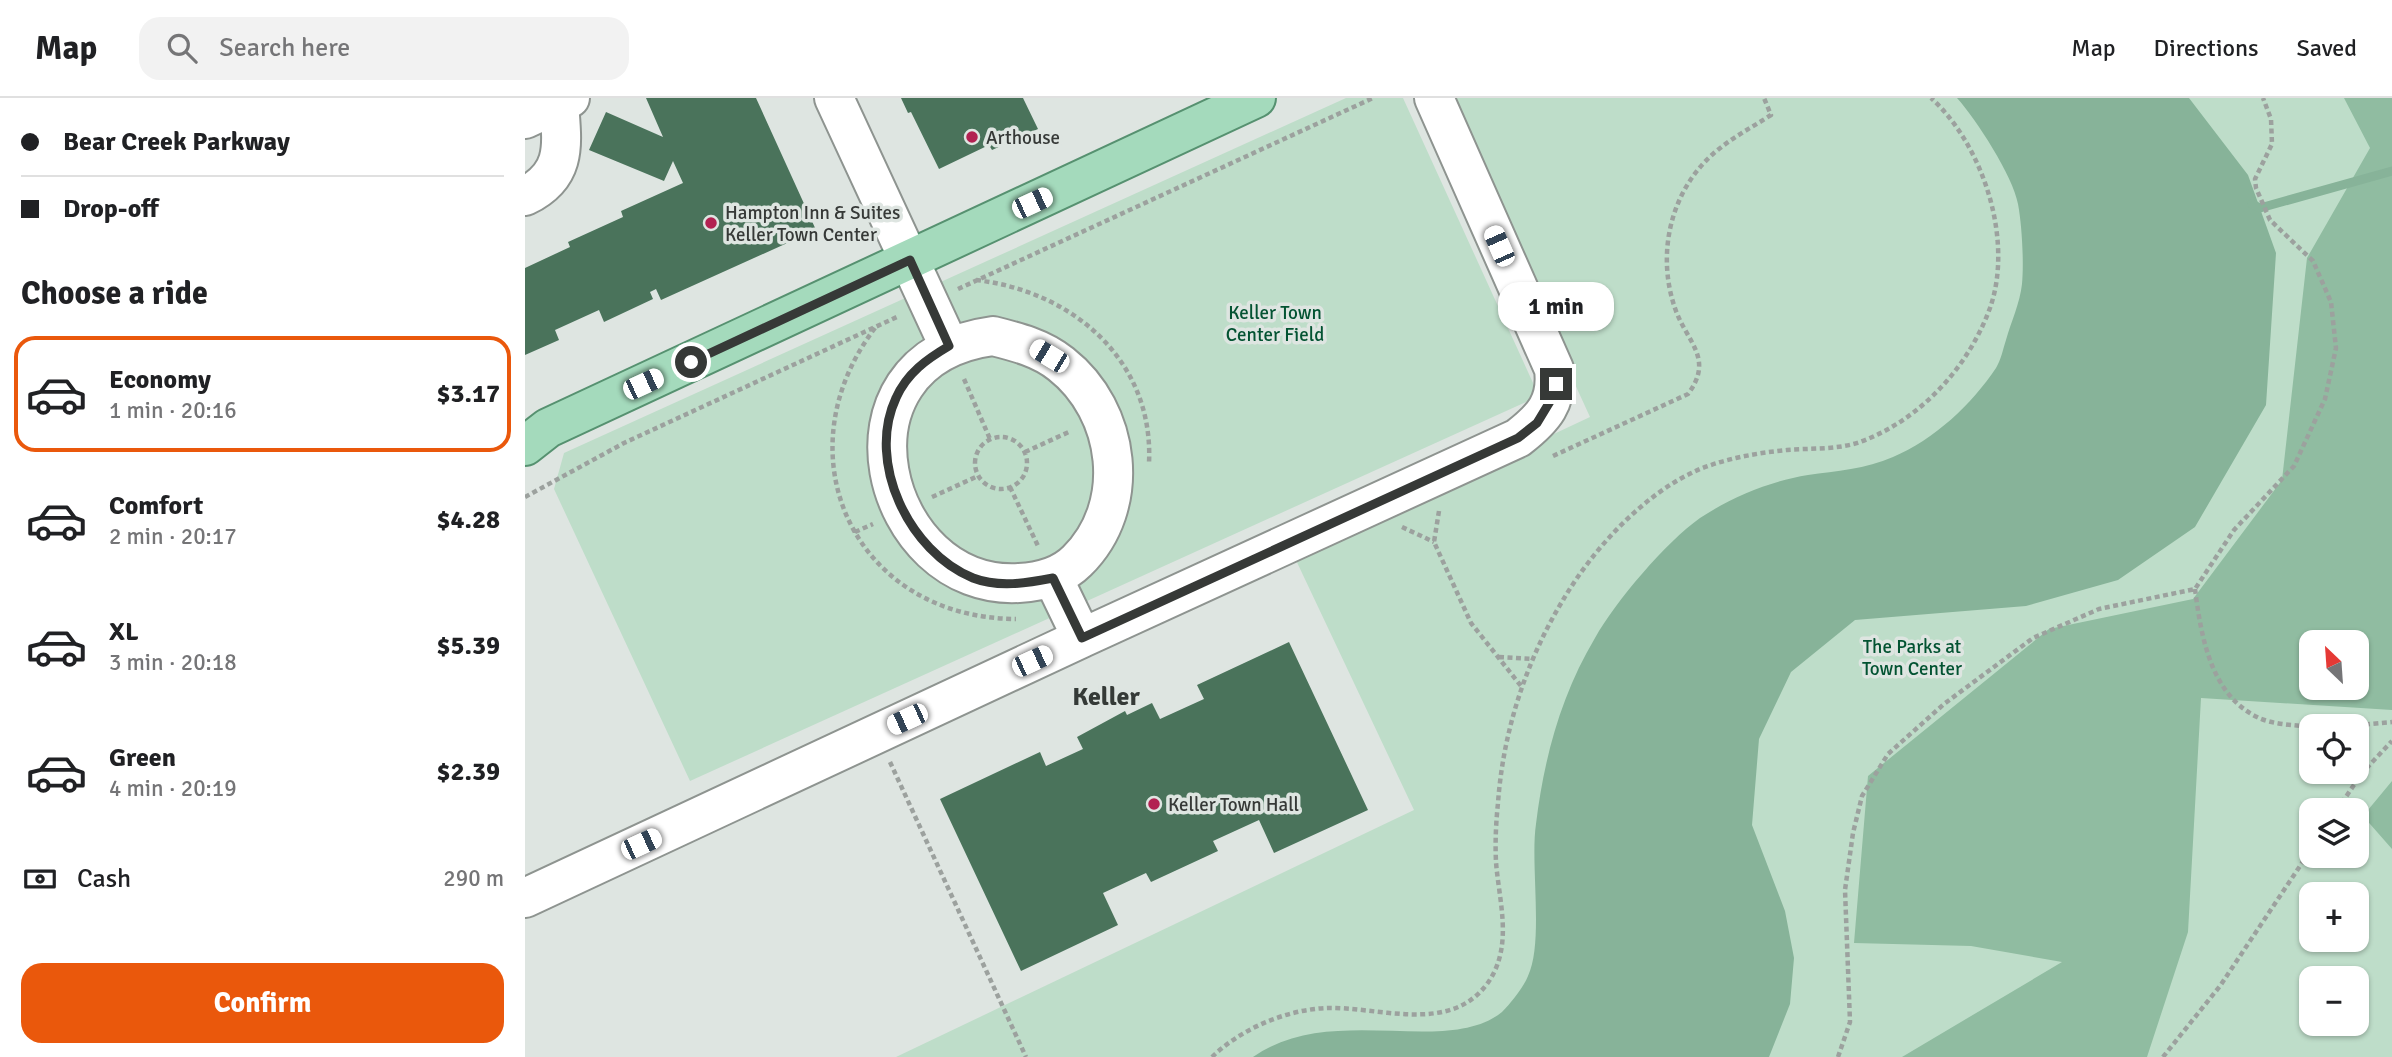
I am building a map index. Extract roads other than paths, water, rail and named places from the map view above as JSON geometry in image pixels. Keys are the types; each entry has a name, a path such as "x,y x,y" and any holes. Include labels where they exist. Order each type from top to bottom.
{"main road":[{"path":"533,435 1256,98"}],"street":[{"path":"834,98 949,346"},
{"path":"525,898 1518,438 1537,423 1557,390 1554,369 1434,98"},
{"path":"525,119 565,101 563,150 555,170 539,189 525,196"},
{"path":"993,336 1037,349 1061,364 1078,382 1104,421 1114,471 1112,496 1104,523 1093,544 1076,563 1053,578 1004,584 974,578 930,549 913,529 901,505 888,455 888,425 895,398 911,374 949,346 993,336"},
{"path":"1053,578 1082,638"}],"waterway":[{"path":"2252,204 2260,208 2392,171"}],"place":[{"name":"Arthouse","path":"972,137"},
{"name":"Hampton Inn & Suites Keller Town Center","path":"711,223"},
{"name":"Keller Town Hall","path":"1154,804"}],"district":[{"name":"Keller","path":"1106,696"}],"park label":[{"name":"Keller Town Center Field","path":"1275,323"},
{"name":"The Parks at Town Center","path":"1912,657"}]}
